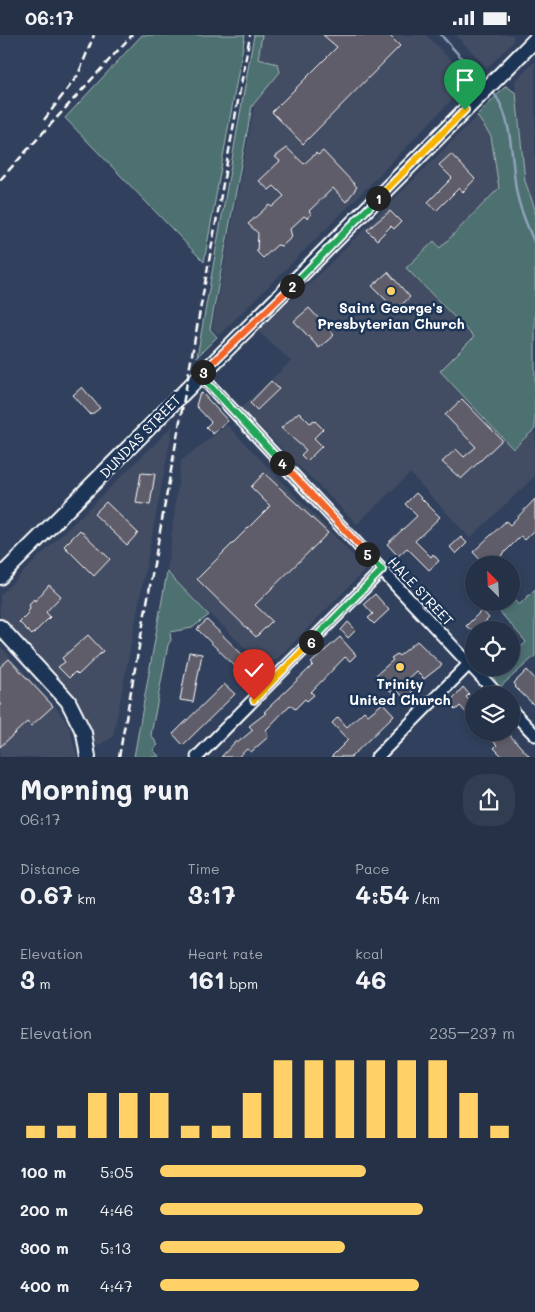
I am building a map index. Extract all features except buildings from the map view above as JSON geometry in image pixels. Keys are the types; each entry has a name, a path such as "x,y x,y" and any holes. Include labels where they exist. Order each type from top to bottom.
{"main road":[{"name":"DUNDAS STREET","path":"0,577 200,375 300,278 535,39"},
{"path":"0,627 68,701 84,733 88,757"}],"street":[{"path":"531,35 535,39"},
{"name":"HALE STREET","path":"200,375 465,660"},
{"path":"197,757 382,570"},
{"path":"377,757 465,668"},
{"name":"HALE STREET","path":"480,676 490,686"},
{"path":"520,719 535,735"}],"shaded area":[{"path":"262,35 426,35 471,80 348,207 219,335 212,328 254,108 252,106 280,72 278,64 258,59"},
{"path":"456,35 513,35 513,42 487,68"},
{"path":"535,62 535,211 525,181 515,81"},
{"path":"477,116 491,136 499,188 440,248 434,241 406,268 474,338 440,371 398,326 513,450 535,431 535,476 470,538 410,473 357,524 241,408 291,361 258,331 309,284"},
{"path":"227,425 366,569 267,669 167,572 181,461"},
{"path":"173,426 113,737 97,746 76,699 0,617 0,595"},
{"path":"0,646 55,706 69,727 77,757 0,757"}],"green space":[{"path":"142,35 245,35 204,262 65,118"},
{"path":"254,35 262,35 258,59 278,64 280,72 252,106 210,329 217,337 197,357"},
{"path":"506,86 516,93 525,181 535,209 535,429 513,449 440,371 474,337 406,268 434,241 440,248 499,188 491,136 477,116"},
{"path":"167,572 209,615 192,628 170,632 171,640 168,645 151,735 158,745 153,750 160,757 134,757"},
{"path":"535,589 535,656 520,669 520,648 526,642 520,635 520,621 508,621 499,611 520,611 520,604"},
{"path":"493,676 512,676 501,686 498,686"}],"waterway":[{"path":"441,35 485,84"},
{"path":"491,90 498,100 507,124 517,196 535,244"}],"railway":[{"path":"44,120 78,75 94,35"},
{"path":"0,180 132,35"},
{"path":"119,757 250,35"}],"place":[{"name":"Saint George's Presbyterian Church","path":"391,291"},
{"name":"Trinity United Church","path":"400,667"}],"route":[{"path":"254,700 382,570 200,375 294,284 465,110"}]}
